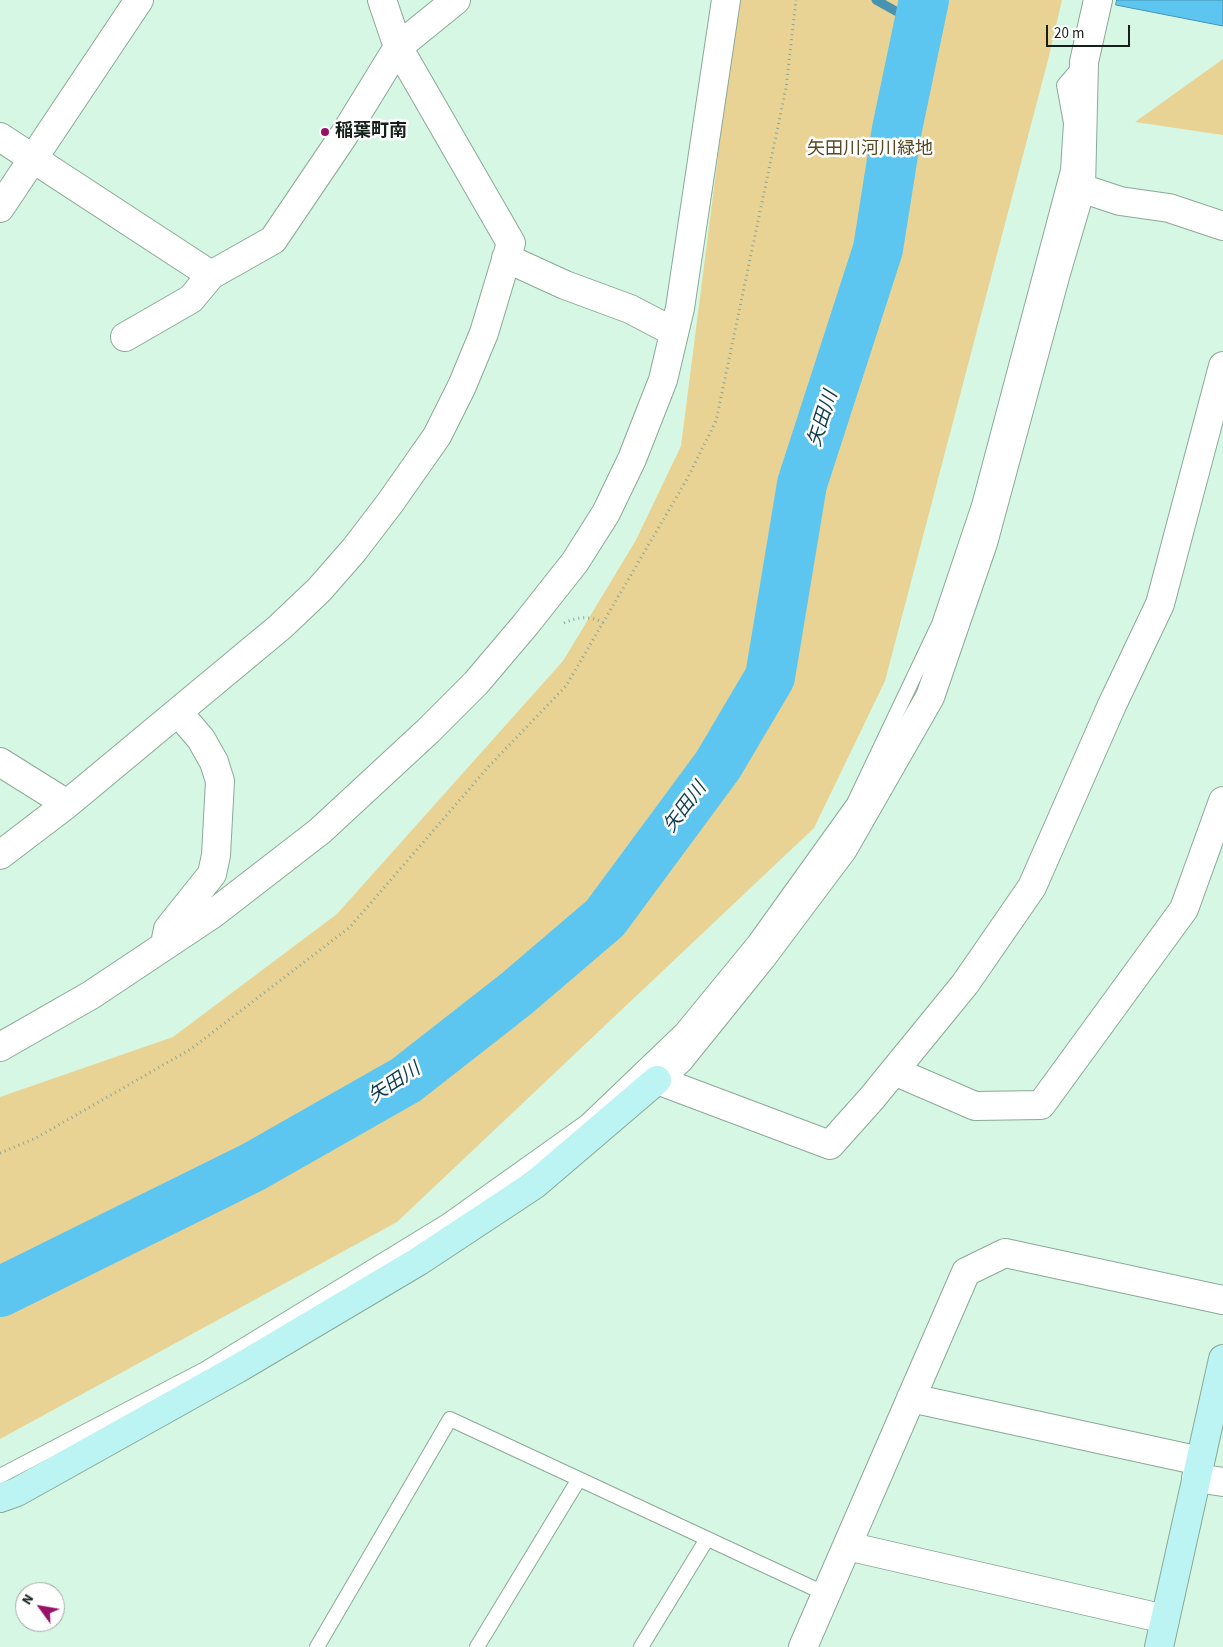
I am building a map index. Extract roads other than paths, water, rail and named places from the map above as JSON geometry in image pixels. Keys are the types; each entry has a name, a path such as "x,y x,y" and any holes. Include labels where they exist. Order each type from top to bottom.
{"street":[{"path":"0,208 139,0"},
{"path":"0,856 68,804 280,626 319,590 390,503 437,436 462,386 484,333 511,243 398,47 382,0"},
{"path":"125,337 191,299 210,275 273,240 344,135 398,47 456,0"},
{"path":"0,1047 91,995 214,913 320,830 428,731 476,683 575,562 606,513 632,458 663,380 680,308 726,0"},
{"path":"0,1498 17,1492 237,1369 420,1261 534,1185 679,1060 762,958 843,849 930,697 983,543 1081,188 1084,62 1098,0"},
{"path":"0,137 210,275"},
{"path":"1081,188 1120,201 1169,208 1223,226"},
{"path":"506,258 565,285 630,309 674,332"},
{"path":"657,1080 830,1145 894,1071 964,984 1032,887 1112,705 1160,604 1219,399 1223,366"},
{"path":"165,945 168,929 212,874 217,846 220,781 214,762 201,740 178,712"},
{"path":"0,762 68,804"},
{"path":"894,1071 975,1106 1041,1105 1184,909 1223,801"},
{"path":"803,1647 966,1272 1005,1253 1223,1300"},
{"path":"1159,1647 1223,1359"},
{"path":"911,1398 1198,1469 1223,1482"},
{"path":"847,1546 1165,1619"}],"lane":[{"path":"0,1476 205,1369 447,1221 586,1122 682,1030 755,941 854,803 939,624 979,505 1068,170 1071,123 1064,85 1084,62"},
{"path":"317,1647 450,1419 826,1594"},
{"path":"477,1647 579,1480"},
{"path":"641,1647 707,1539"}],"water":[{"path":"1117,0 1223,0 1223,26 1116,5"}],"waterway":[{"path":"876,0 919,24"},
{"name":"矢田川","path":"0,1292 253,1167 406,1080 516,994 605,918 718,765 770,677 802,484 878,249 897,129 924,0"}],"place":[{"name":"稲葉町南","path":"325,132"}],"park label":[{"name":"矢田川河川緑地","path":"870,150"}]}
